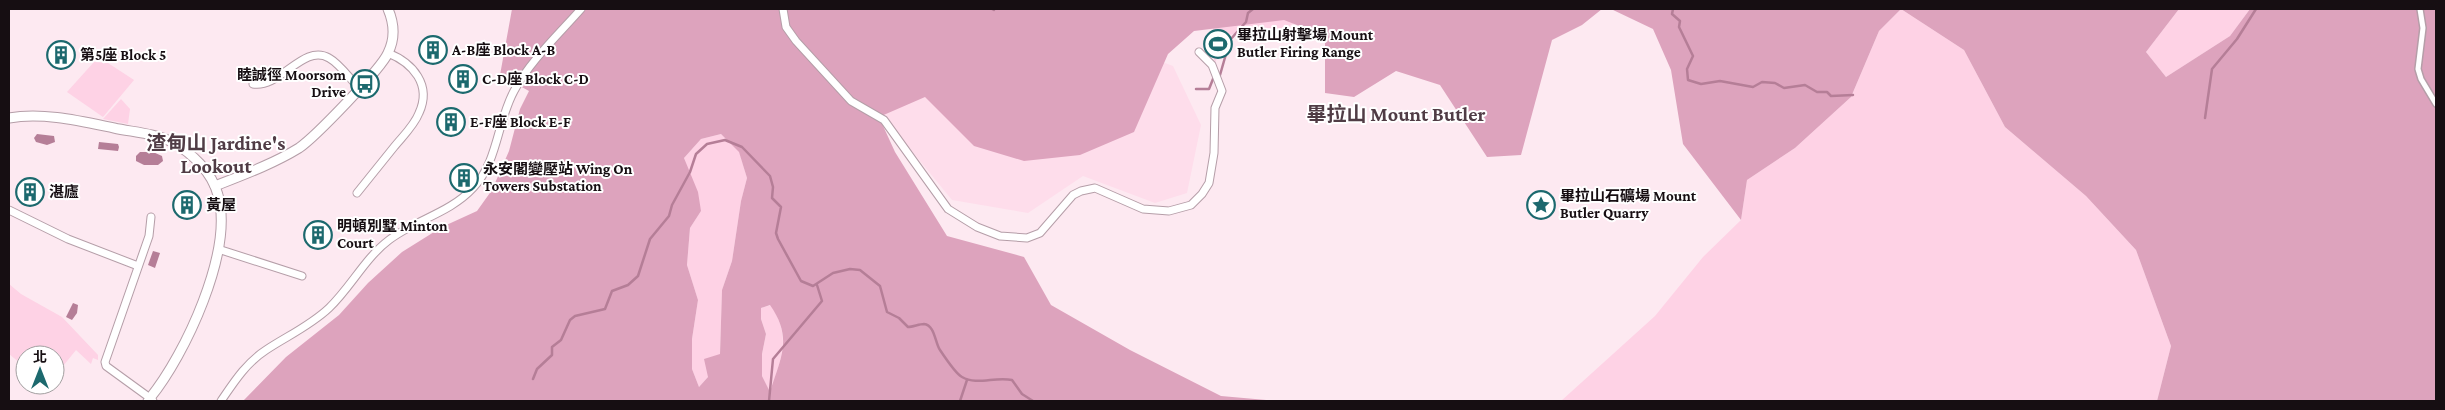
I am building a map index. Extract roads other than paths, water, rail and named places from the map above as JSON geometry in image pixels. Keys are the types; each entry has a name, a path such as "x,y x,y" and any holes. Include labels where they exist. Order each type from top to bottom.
{"street":[{"path":"215,186 289,154 302,146 359,88 377,69 388,53 393,35 388,9"},
{"path":"221,401 240,374 255,358 313,321 332,304 384,243 408,227 454,204 472,189 489,164 510,99 517,85 581,9"},
{"path":"783,9 786,27 796,41 847,98 884,120 948,209 977,227 1000,236 1027,238 1040,233 1073,196 1082,191 1095,188 1143,209 1169,211 1191,205 1202,194 1209,183 1213,162 1215,108 1222,91 1212,65 1198,52"},
{"path":"2420,9 2423,28 2418,69 2436,104"},
{"path":"357,193 413,124 422,106 423,89 417,73 406,61 388,53"},
{"path":"253,84 266,84 274,81 292,65 317,55 329,58 359,88"},
{"path":"9,118 32,117 71,120 164,138 194,158 207,172 215,186 221,210 218,249 211,280 196,317 174,361 150,400 106,366 105,362 149,236 151,218"},
{"path":"9,210 68,239 138,266"},
{"path":"218,249 302,276"}],"waterway":[{"path":"1220,75 1230,40 1246,22 1248,13 1253,9"},
{"path":"1673,9 1672,14 1680,21 1679,27 1693,56 1687,69 1688,80 1701,84 1720,81 1753,87 1762,82 1775,83 1784,88 1805,85 1817,92 1827,92 1831,96 1853,95"},
{"path":"2205,118 2212,69 2237,39 2256,9"},
{"path":"1196,89 1209,89 1213,79"},
{"path":"533,379 537,369 552,355 552,347 561,340 570,320 575,316 605,309 612,291 628,285 638,276 650,239 669,216 672,205 690,172 696,154 707,144 725,140 742,147 770,176 773,187 772,198 781,207 776,233 801,281 813,286 833,273 850,269 860,270 880,286 887,312 899,318 908,327 928,325 938,347 959,375 974,381 1012,380 1022,394 1033,401"},
{"path":"769,401 773,359 822,301 817,285"},
{"path":"960,401 967,380"}],"place":[{"name":"畢拉山射擊場 Mount Butler Firing Range","path":"1218,44"},
{"name":"A-B座 Block A-B","path":"433,50"},
{"name":"第5座 Block 5","path":"61,55"},
{"name":"C-D座 Block C-D","path":"463,79"},
{"name":"睦誠徑 Moorsom Drive","path":"365,84"},
{"name":"E-F座 Block E-F","path":"451,122"},
{"name":"永安閣變壓站 Wing On Towers Substation","path":"464,178"},
{"name":"湛廬","path":"30,192"},
{"name":"黃屋","path":"187,205"},
{"name":"畢拉山石礦場 Mount Butler Quarry","path":"1541,205"},
{"name":"明頓別墅 Minton Court","path":"318,235"}],"district":[{"name":"畢拉山 Mount Butler","path":"1396,114"},
{"name":"渣甸山 Jardine's Lookout","path":"216,154"}]}
